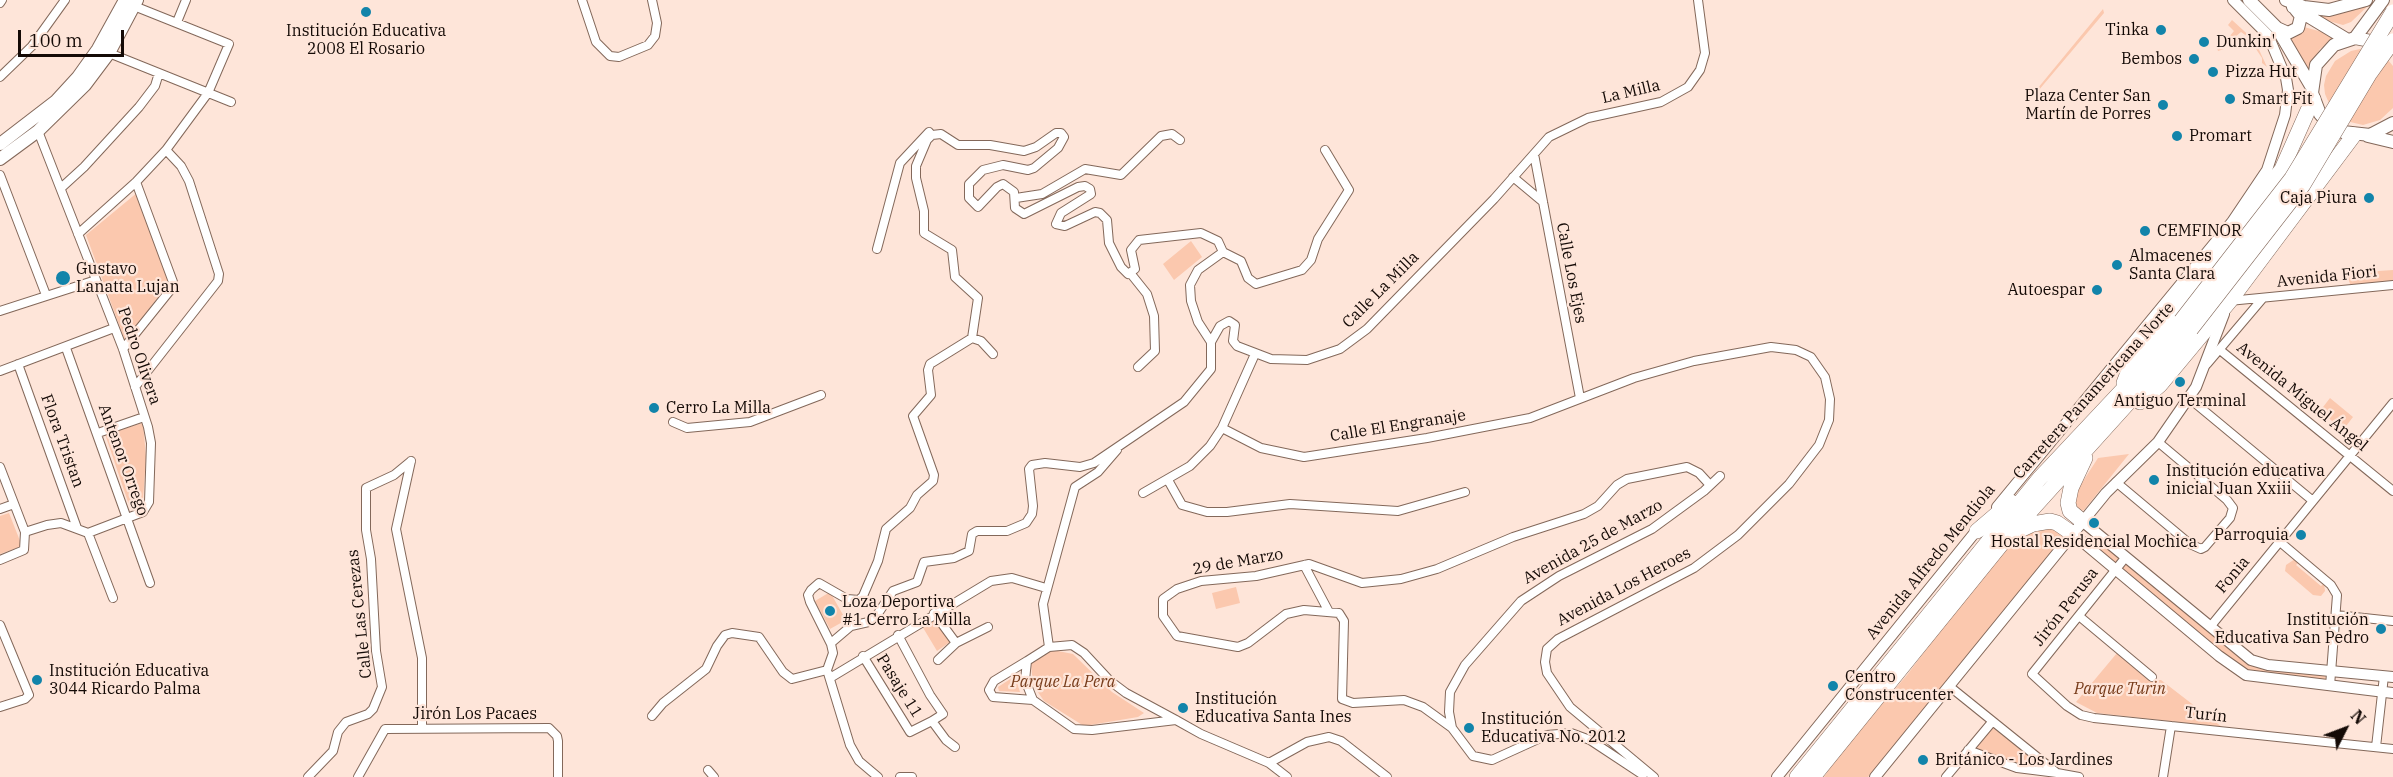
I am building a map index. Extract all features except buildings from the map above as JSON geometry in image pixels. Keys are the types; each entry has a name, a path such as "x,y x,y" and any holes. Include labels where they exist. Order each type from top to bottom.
{"highway":[{"name":"Carretera Panamericana Norte","path":"1797,777 2039,479 2186,325 2292,178 2393,12"},
{"name":"Carretera Panamericana Norte","path":"1813,777 2008,536 2108,425 2186,325 2303,185 2390,48 2393,31"},
{"path":"2121,391 2133,360 2235,224 2276,178 2292,149 2312,93"},
{"path":"2108,425 2131,410 2160,385 2229,302 2303,207 2328,167 2359,135"},
{"path":"2292,149 2303,144 2318,147 2326,155 2328,167"},
{"path":"2008,536 2032,524 2050,521 2064,526 2077,527 2070,511 2068,496 2093,442"},
{"path":"1977,531 2039,479"}],"main road":[{"name":"Avenida Alfredo Mendiola","path":"1778,777 1977,531 2235,224 2266,170 2280,134 2288,90 2282,66 2268,34 2233,0"},
{"path":"2249,0 2277,28 2328,123 2359,135 2393,142"},
{"path":"2285,0 2304,7 2329,10 2366,0"},
{"path":"2285,0 2296,10 2350,39"},
{"path":"2350,39 2383,0"},
{"path":"0,159 38,131 85,86 109,52 126,2"},
{"path":"0,144 56,101 78,77 126,2"},
{"path":"2277,28 2288,33 2298,28 2301,20 2296,10"},
{"path":"2312,93 2314,71 2322,56 2334,45 2350,39 2376,40 2390,48"},
{"path":"2359,135 2381,131 2393,123"},
{"path":"1882,775 1949,686 2077,527 2116,482 2158,442 2190,399 2205,367 2229,302"},
{"path":"2077,527 2125,558 2243,654 2259,663 2389,677"},
{"path":"2077,527 2115,570 2226,662 2246,675 2388,692"}],"street":[{"path":"0,77 32,46 65,0"},
{"path":"177,22 186,0"},
{"path":"582,0 596,42 610,56 619,57 641,49 655,36 657,23 652,0"},
{"name":"La Milla","path":"1534,154 1549,137 1588,117 1654,104 1669,99 1688,87 1700,70 1705,53 1698,0"},
{"path":"78,234 136,182 166,150 208,93 228,42 126,2"},
{"path":"109,52 231,102"},
{"path":"61,188 84,167 139,107 155,86 159,73"},
{"name":"Pedro Olivera","path":"38,131 123,349 151,443 149,501 143,512 128,519"},
{"path":"877,249 900,163 930,132 941,134 958,145 990,145 1024,151 1036,147 1056,133 1061,133 1064,137 1058,148 1034,168 994,166 983,170 969,184 969,198 978,207 997,186 1003,184 1014,192 1015,208 1018,212 1029,213 1078,187 1090,189 1089,197 1060,213 1056,224 1065,226 1095,212 1106,217 1112,251 1124,272 1131,274 1151,303 1155,326 1155,351 1138,368"},
{"path":"941,134 936,133 927,140 916,166 915,178 924,211 923,228 926,235 952,250 955,276 977,295 972,338"},
{"path":"1016,198 1042,194 1085,169 1121,175 1161,136 1172,134 1180,140"},
{"path":"135,387 218,281 219,274 189,181 181,166 166,150"},
{"path":"1131,274 1136,266 1132,247 1139,240 1200,233 1218,241 1222,252 1244,264 1248,278 1256,284 1302,270 1311,260 1318,239 1349,190 1325,150"},
{"name":"Calle La Milla","path":"1211,342 1220,326 1228,321 1235,325 1233,341 1255,354 1290,361 1317,358 1340,349 1368,329 1534,154"},
{"name":"Calle Los Ejes","path":"1534,154 1580,398"},
{"path":"0,175 46,295"},
{"path":"1513,177 1543,202"},
{"path":"123,349 172,288 173,282 136,182"},
{"path":"831,643 851,626 873,621 893,591 917,582 924,562 954,558 969,551 972,534 977,531 1007,531 1026,522 1032,514 1033,506 1029,469 1032,465 1045,463 1080,467 1094,463 1184,402 1211,369 1211,342 1198,322 1191,302 1190,285 1198,270 1222,252"},
{"path":"0,311 96,280"},
{"name":"Avenida Fiori","path":"2229,302 2393,285"},
{"name":"Avenida Fiori","path":"2205,367 2263,298"},
{"path":"0,371 114,328"},
{"path":"972,338 981,341 993,354"},
{"path":"878,777 859,761 850,745 828,674 833,653 831,643 808,595 819,583 847,599 859,600 863,596 878,561 886,529 910,508 917,495 933,482 934,475 913,416 931,395 928,370 930,364 972,338"},
{"name":"Calle El Engranaje","path":"1222,428 1261,448 1304,457 1427,438 1530,418 1666,367 1771,347 1796,350 1811,357 1825,377 1830,399 1829,420 1812,457 1767,507"},
{"name":"Antenor Orrego","path":"66,348 150,583"},
{"name":"Avenida Miguel Ángel","path":"2220,350 2393,491"},
{"path":"1143,493 1190,466 1222,428 1255,354"},
{"name":"Flora Tristan","path":"18,364 77,528"},
{"path":"674,422 687,428 750,422 821,395"},
{"path":"2190,399 2313,501"},
{"name":"Fonia","path":"2210,627 2393,403"},
{"path":"98,433 144,417"},
{"path":"2116,482 2190,544 2201,549 2230,518 2233,508 2227,500 2158,442"},
{"path":"1049,646 1043,604 1076,487 1098,472 1119,447"},
{"name":"Calle Las Cerezas","path":"308,777 333,751 338,732 346,722 368,714 382,687 376,651 371,559 366,530 366,488 394,475 411,460 396,529 422,658 422,728"},
{"path":"0,467 25,532 24,550 0,560"},
{"name":"29 de Marzo","path":"1329,612 1304,610 1286,614 1248,643 1238,647 1177,636 1163,616 1163,599 1180,588 1201,581 1256,576 1304,565 1362,583 1401,579 1452,564 1513,537 1584,514 1598,506 1617,485 1627,479 1687,467 1699,473 1710,485"},
{"name":"Avenida 25 de Marzo","path":"1452,728 1449,704 1455,681 1512,609 1558,576 1652,529 1720,476"},
{"path":"1168,480 1182,505 1207,512 1290,504 1398,511 1465,492"},
{"path":"0,509 14,504"},
{"name":"Avenida Los Heroes","path":"1654,777 1643,774 1570,707 1548,673 1545,662 1547,649 1558,639 1694,568 1738,535 1767,507"},
{"path":"25,532 61,523 88,533 128,519"},
{"path":"88,533 113,598"},
{"path":"2280,542 2333,587 2337,595 2330,686"},
{"name":"Jirón Perusa","path":"2032,674 2125,558"},
{"path":"1304,565 1329,612 1339,613 1344,621 1342,699 1353,703 1404,700 1423,707 1452,728 1466,750 1483,760 1492,760 1547,735 1571,733 1590,740 1643,774"},
{"path":"652,716 673,694 706,669 725,635 732,633 759,637 783,672 792,679 828,674 998,578 1012,578 1046,588"},
{"path":"934,613 956,643"},
{"path":"2336,615 2393,621"},
{"path":"2079,616 2152,677"},
{"path":"0,625 29,695 25,699 0,707"},
{"path":"938,660 956,643 988,627"},
{"path":"898,636 924,686 943,714 932,721 946,740 956,747"},
{"path":"1176,720 1092,730 1074,729 1033,700 993,697 989,690 994,681 1049,646 1067,645 1077,648 1118,689 1176,720 1269,764 1287,777"},
{"name":"Pasaje 11","path":"863,656 910,732 932,721"},
{"path":"1027,661 1025,680 1033,700"},
{"name":"Turín","path":"2032,674 2067,706 2081,715 2393,749"},
{"path":"2376,747 2389,677"},
{"path":"1949,686 2057,773"},
{"path":"1147,722 1151,707"},
{"path":"1946,777 1992,722"},
{"path":"2163,777 2170,726"},
{"name":"Jirón Los Pacaes","path":"358,777 385,729 422,728 549,728 558,741 558,777"},
{"path":"1269,764 1307,742 1329,737 1341,741 1387,777"},
{"path":"1968,750 2016,768 2079,777"},
{"path":"900,777 912,777"}],"green space":[{"path":"2369,5 2351,22 2343,25 2322,19 2313,13 2337,13"},
{"path":"2103,9 2104,13 2033,97 2033,94"},
{"path":"2232,20 2255,41 2267,67 2262,63 2262,58 2248,37 2241,32 2224,49 2218,51 2216,45 2220,48 2234,31 2228,25"},
{"path":"2304,27 2337,36 2320,49 2308,69 2290,40"},
{"path":"2370,50 2388,60 2393,66 2393,108 2380,120 2363,125 2346,121 2332,110 2324,85 2326,76 2335,61 2351,51"},
{"path":"138,192 171,280 125,341 86,235"},
{"path":"1191,241 1202,257 1174,280 1163,264"},
{"path":"2393,270 2393,281 2351,286 2349,281 2350,273"},
{"path":"2330,398 2353,417 2343,430 2320,411"},
{"path":"143,423 146,457 143,500 129,505 105,434"},
{"path":"2129,454 2084,510 2078,512 2073,500 2098,458"},
{"path":"9,513 22,546 0,554 0,516"},
{"path":"2049,525 2062,535 2062,539 1868,777 1824,777 1846,746 1907,675 1996,557 2021,536"},
{"path":"2101,541 2237,656 2325,674 2326,682 2251,673 2237,667 2094,548"},
{"path":"2295,559 2299,562 2296,565 2321,586 2324,583 2325,591 2321,596 2313,595 2285,571 2286,565"},
{"path":"1236,587 1240,603 1216,609 1212,593"},
{"name":"Loza Deportiva #1 Cerro La Milla","path":"830,592 846,620 830,629 815,601"},
{"path":"935,619 950,642 937,651 922,626"},
{"name":"Parque La Pera","path":"1053,650 1073,654 1112,692 1144,713 1138,717 1084,726 1044,701 1033,685 1031,664"},
{"name":"Parque Turin","path":"2117,653 2150,681 2161,680 2222,727 2097,713 2076,702"},
{"path":"1015,676 1020,692 999,691 998,687"},
{"path":"1992,727 2039,762 2036,768 1978,753 1975,746"}],"place":[{"name":"Institución Educativa 2008 El Rosario","path":"366,12"},
{"name":"Tinka","path":"2161,30"},
{"name":"Dunkin'","path":"2204,42"},
{"name":"Bembos","path":"2194,59"},
{"name":"Pizza Hut","path":"2213,72"},
{"name":"Smart Fit","path":"2230,99"},
{"name":"Plaza Center San Martín de Porres","path":"2163,105"},
{"name":"Promart","path":"2177,136"},
{"name":"Caja Piura","path":"2369,198"},
{"name":"CEMFINOR","path":"2145,231"},
{"name":"Almacenes Santa Clara","path":"2117,265"},
{"name":"Gustavo Lanatta Lujan","path":"63,278"},
{"name":"Autoespar","path":"2097,290"},
{"name":"Antiguo Terminal","path":"2180,382"},
{"name":"Cerro La Milla","path":"654,408"},
{"name":"Institución educativa inicial Juan Xxiii","path":"2154,480"},
{"name":"Hostal Residencial Mochica","path":"2094,523"},
{"name":"Parroquia","path":"2301,535"},
{"name":"Loza Deportiva #1 Cerro La Milla","path":"830,611"},
{"name":"Institución Educativa San Pedro","path":"2381,629"},
{"name":"Institución Educativa 3044 Ricardo Palma","path":"37,680"},
{"name":"Centro Construcenter","path":"1833,686"},
{"name":"Institución Educativa Santa Ines","path":"1183,708"},
{"name":"Institución Educativa No. 2012","path":"1469,728"},
{"name":"Británico - Los Jardines","path":"1923,760"}]}
